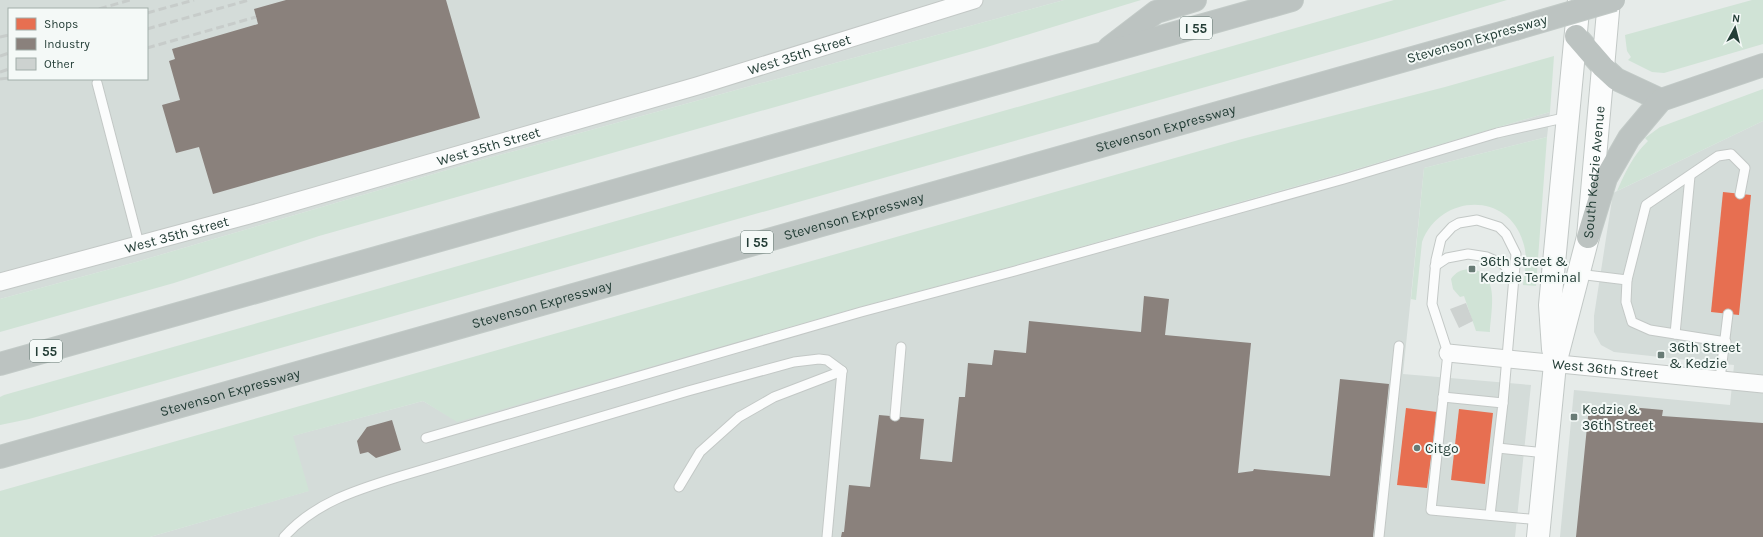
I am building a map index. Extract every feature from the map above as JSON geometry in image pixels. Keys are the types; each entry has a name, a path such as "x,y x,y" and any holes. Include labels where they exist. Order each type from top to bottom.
{"highway":[{"path":"1100,55 1156,12 1195,0"},
{"name":"I 55","path":"0,364 1292,0"},
{"name":"Stevenson Expressway","path":"0,457 1614,0"},
{"path":"1576,36 1603,67 1616,79 1661,100"},
{"path":"1588,237 1606,178 1629,138 1661,100 1763,65"}],"main road":[{"name":"South Kedzie Avenue","path":"1555,364 1550,305 1579,0"},
{"name":"South Kedzie Avenue","path":"1539,528 1555,364 1588,237 1609,0"}],"street":[{"name":"West 35th Street","path":"0,282 249,215 697,86 974,0"},
{"name":"West 36th Street","path":"1448,353 1763,384"}],"lane":[{"path":"97,83 139,244"},
{"path":"426,438 861,312 1015,271 1344,179 1498,133 1568,117"},
{"path":"1726,342 1650,330 1632,322 1626,302 1627,280 1646,205 1718,156 1731,154 1745,168 1740,194"},
{"path":"1675,334 1690,176"},
{"path":"1490,515 1508,359 1516,254 1506,234 1499,228 1477,220 1459,223 1446,233 1441,239 1435,266 1432,304 1448,353 1430,510 1490,515 1539,528"},
{"path":"1435,266 1447,258 1468,254 1487,257 1503,264 1515,277"},
{"path":"1578,274 1627,280"},
{"path":"1720,379 1726,342 1728,314"},
{"path":"1379,537 1400,346"},
{"path":"895,416 901,347"},
{"path":"284,537 323,505 363,488 398,477 794,362 819,359 827,360 842,371"},
{"path":"679,487 700,452 739,417 774,397 842,371"},
{"path":"827,537 842,371"},
{"path":"1443,397 1503,403"},
{"path":"1498,448 1546,453"}],"shaded area":[{"path":"0,0 1064,0 474,162 136,262 0,299"},
{"path":"1550,112 1547,137 1424,168 1403,374 1531,385 1515,537 150,537 308,491 292,436 423,401 457,421 1343,173"},
{"path":"1763,121 1763,537 1560,537 1574,390 1730,405 1734,365 1614,352 1601,345 1594,332 1594,316 1613,193"}],"green space":[{"path":"1064,0 1141,0 987,47 319,236 174,283 0,332 0,299 136,262 474,162"},
{"path":"1394,0 1507,0 1379,38 29,419 0,425 0,397 4,395"},
{"path":"1752,0 1763,0 1763,44 1664,73 1652,72 1628,60 1631,57 1627,51 1625,35"},
{"path":"1554,56 1550,112 1343,173 1013,266 860,307 457,422 423,401 293,436 309,491 150,537 0,537 0,491 1242,139 1445,87"},
{"path":"1763,89 1763,121 1617,191 1634,158 1648,141 1645,138 1660,127"},
{"path":"1547,137 1536,286 1523,285 1526,263 1525,247 1515,225 1503,214 1489,207 1474,205 1458,207 1443,215 1431,226 1422,242 1416,300 1411,299 1424,168"},
{"path":"1469,269 1479,271 1486,277 1490,284 1492,303 1490,332 1476,331 1464,296 1460,297 1453,289 1451,279 1458,272"}],"building: Shops":[{"path":"1723,192 1751,195 1739,315 1711,312"},
{"name":"Citgo","path":"1406,408 1437,412 1427,488 1397,485"},
{"name":"Citgo","path":"1459,409 1493,413 1485,484 1451,480"}],"building: Industry":[{"path":"286,0 446,0 480,118 213,194 199,147 176,153 162,105 180,100 169,61 175,59 172,49 258,24 254,9"},
{"path":"1144,296 1169,299 1165,335 1251,343 1238,473 1253,471 1254,469 1330,476 1340,379 1389,384 1373,537 841,537 842,532 844,532 849,485 870,487 879,415 924,419 920,459 952,462 959,397 965,397 968,363 992,365 994,350 1026,353 1029,321 1141,332"},
{"path":"1589,407 1630,411 1630,407 1663,410 1662,416 1763,423 1763,537 1576,537"},
{"path":"392,420 401,450 376,458 368,452 360,454 357,441 367,427"}],"building: Other":[{"path":"1466,303 1473,321 1459,328 1450,309"}],"railway":[{"path":"102,8 130,0"},
{"path":"148,13 194,0"},
{"path":"148,29 249,0"},
{"path":"148,48 256,17"},
{"path":"0,37 8,35"},
{"path":"0,56 8,53"},
{"path":"0,72 8,69"},
{"path":"0,79 8,78"}],"place":[{"name":"36th Street & Kedzie Terminal","path":"1472,269"},
{"name":"36th Street & Kedzie","path":"1661,355"},
{"name":"Kedzie & 36th Street","path":"1574,417"},
{"name":"Citgo","path":"1417,448"}]}
